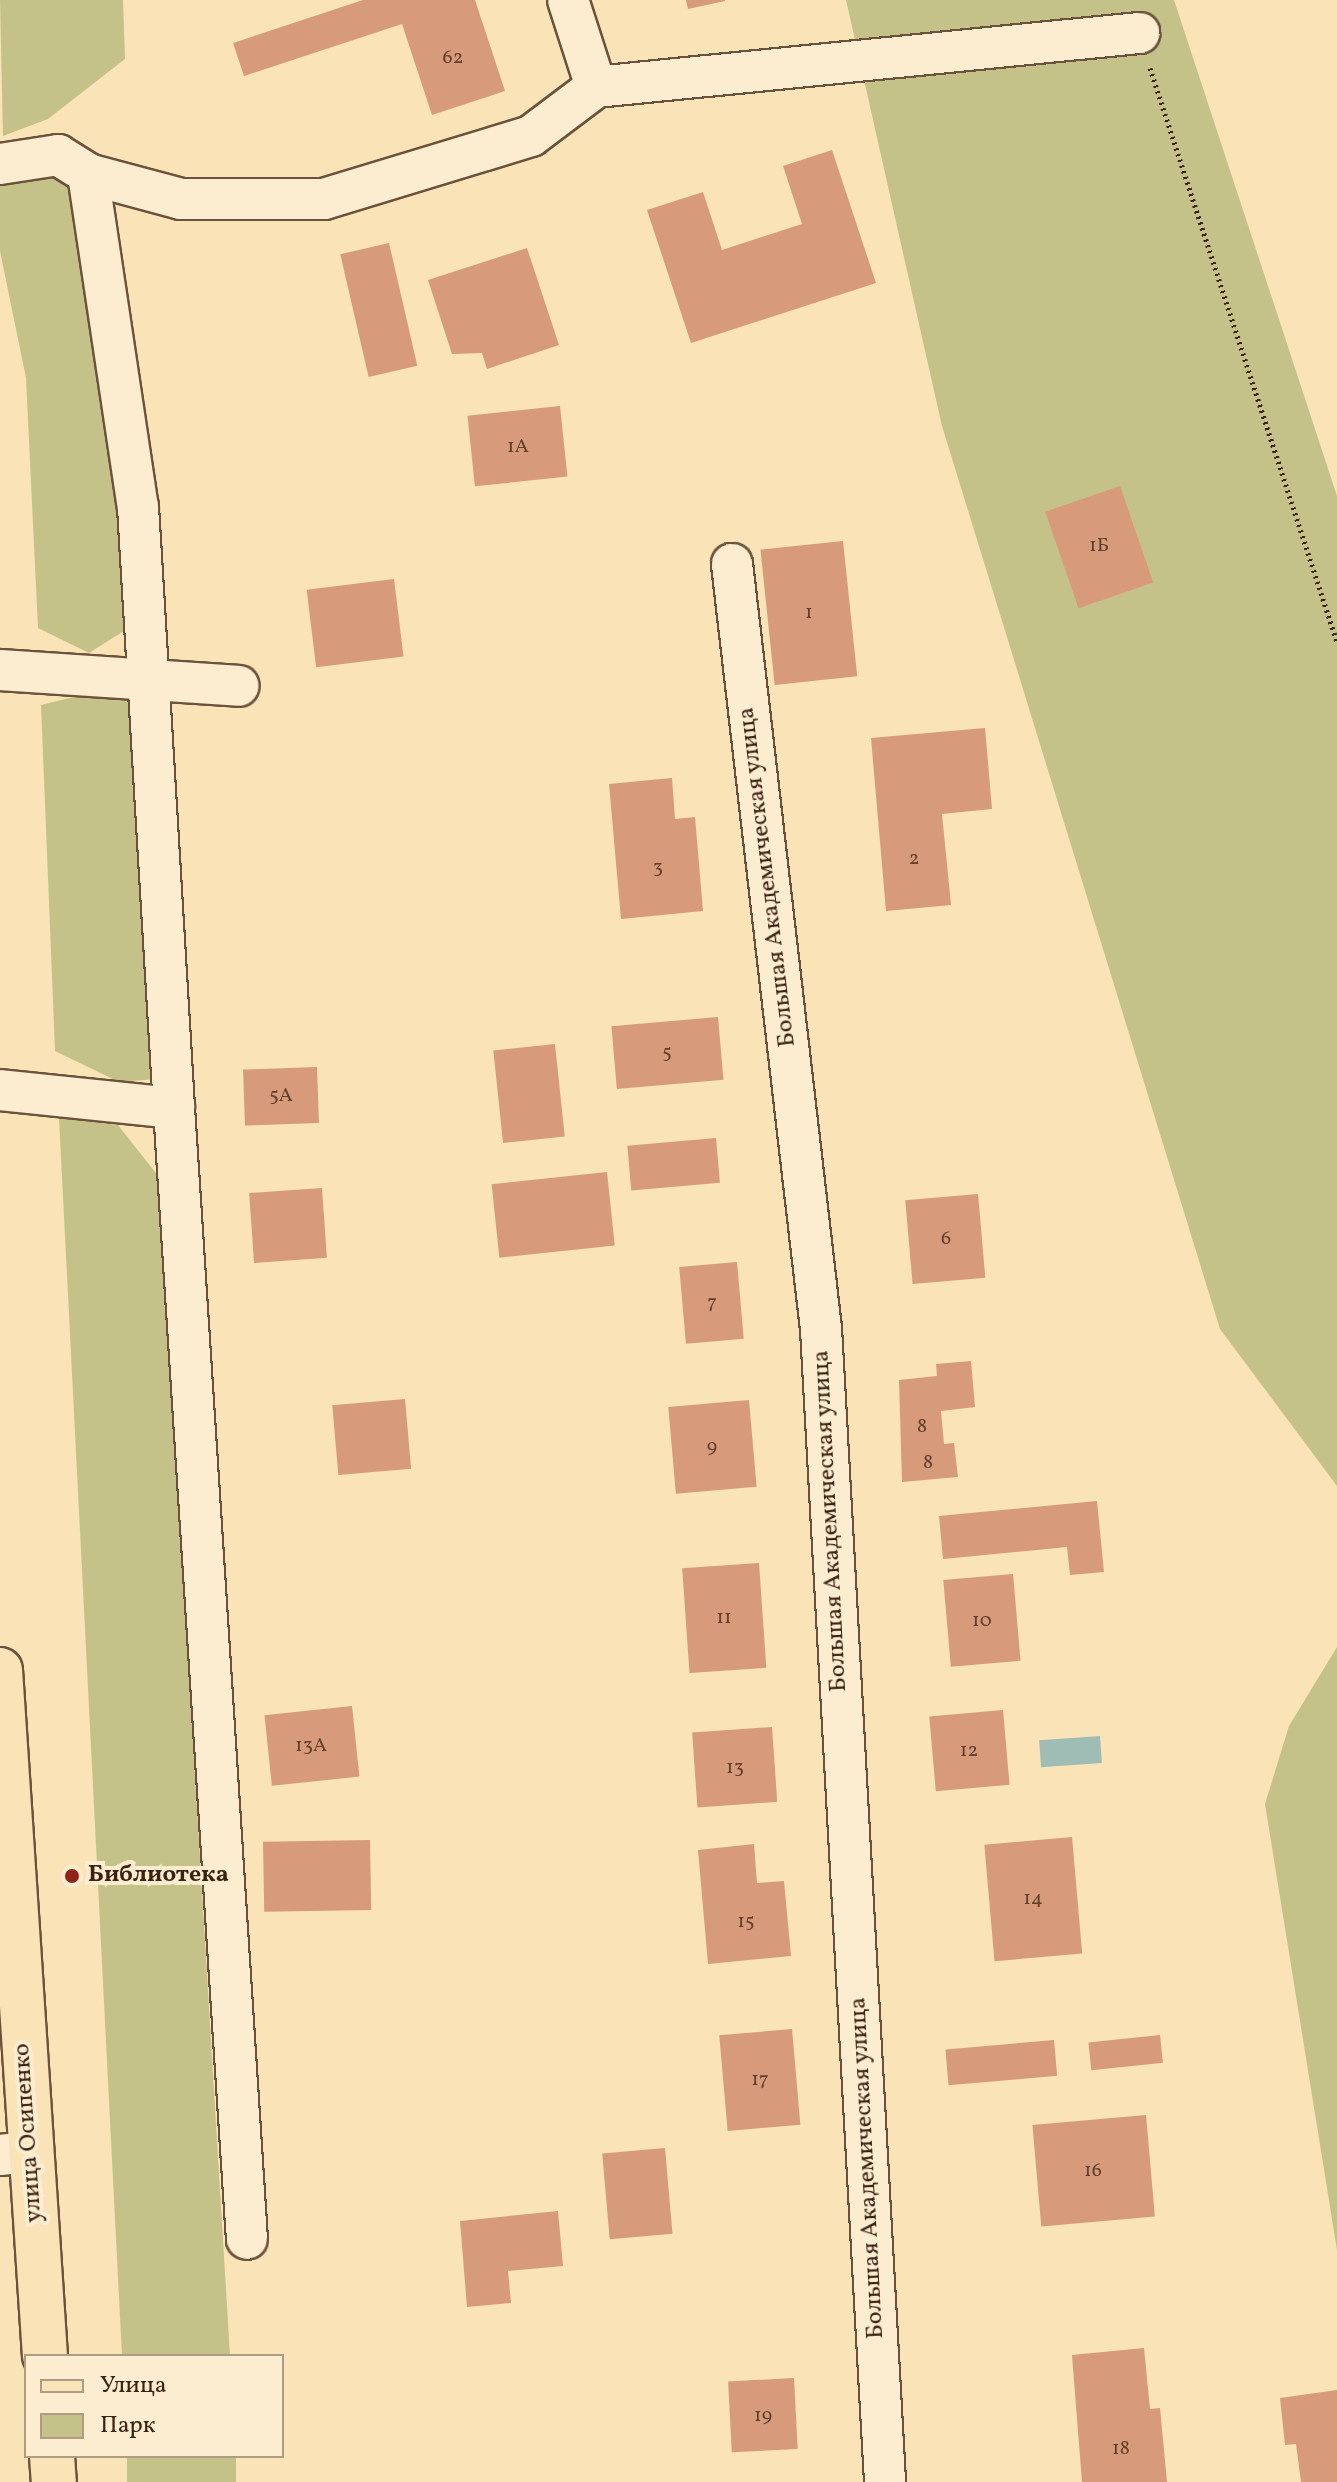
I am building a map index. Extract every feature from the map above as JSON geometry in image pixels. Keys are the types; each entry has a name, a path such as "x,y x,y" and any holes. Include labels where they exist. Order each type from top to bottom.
{"main road":[{"name":"улица Осипенко","path":"0,1670 15,2153 45,2354"},
{"path":"52,2458 54,2482"}],"street":[{"path":"568,0 596,87"},
{"path":"0,164 58,155 88,174 181,199 324,199 531,136 596,87 1139,33"},
{"path":"88,174 138,507 152,680 174,1108 247,2239"},
{"name":"Большая Академическая улица","path":"732,564 821,1329 885,2482"},
{"path":"0,670 238,686"},
{"path":"0,1090 174,1108"}],"path":[{"path":"1139,33 1337,642"}],"green space":[{"path":"0,0 123,0 125,59 48,119 3,136"},
{"path":"846,0 1174,0 1337,496 1337,1486 1220,1329 942,426"},
{"path":"66,171 112,261 127,629 89,653 38,628 26,378 0,251 0,186"},
{"path":"94,692 133,696 156,1079 119,1082 55,1051 41,705"},
{"path":"59,1118 118,1125 159,1177 230,2354 122,2354"},
{"path":"1337,1647 1337,2250 1265,1804 1289,1726"},
{"path":"127,2458 236,2458 236,2482 127,2482"}],"water":[{"path":"1100,1736 1102,1763 1041,1767 1039,1740"}],"building":[{"path":"363,0 475,0 505,91 432,115 402,24 244,76 233,43"},
{"path":"686,0 725,0 725,1 688,9"},
{"path":"832,150 876,283 691,343 647,210 703,192 722,250 802,224 783,166"},
{"path":"389,243 417,366 369,377 340,254"},
{"path":"527,248 559,345 487,369 482,353 452,354 428,280"},
{"path":"560,406 567,477 475,486 468,416"},
{"path":"1120,486 1153,582 1079,608 1045,512"},
{"path":"843,541 857,676 775,685 760,550"},
{"path":"394,579 404,656 316,667 307,590"},
{"path":"985,728 992,809 942,814 951,905 886,911 871,738"},
{"path":"672,778 675,819 695,817 703,911 621,919 609,784"},
{"path":"718,1017 723,1080 617,1089 611,1026"},
{"path":"555,1044 565,1136 503,1143 493,1050"},
{"path":"317,1067 319,1123 245,1126 243,1070"},
{"path":"716,1138 720,1183 631,1191 627,1146"},
{"path":"607,1172 615,1246 499,1258 492,1184"},
{"path":"322,1188 327,1258 254,1263 249,1193"},
{"path":"978,1194 985,1278 913,1284 905,1200"},
{"path":"737,1262 744,1339 686,1344 679,1267"},
{"path":"971,1361 975,1407 941,1411 944,1444 954,1443 958,1477 902,1482 899,1380 937,1376 936,1364"},
{"path":"405,1399 411,1469 338,1475 332,1405"},
{"path":"749,1400 757,1487 676,1494 668,1407"},
{"path":"1097,1501 1104,1572 1070,1575 1067,1547 943,1559 939,1516"},
{"path":"759,1563 766,1668 690,1673 682,1568"},
{"path":"1013,1574 1021,1661 951,1667 943,1580"},
{"path":"352,1706 359,1777 272,1786 264,1715"},
{"path":"1003,1710 1010,1785 936,1791 929,1716"},
{"path":"772,1727 777,1802 697,1807 692,1733"},
{"path":"1072,1837 1082,1954 995,1961 984,1845"},
{"path":"370,1840 371,1910 264,1912 263,1842"},
{"path":"754,1844 757,1883 784,1881 791,1956 708,1964 698,1850"},
{"path":"792,2029 800,2125 728,2131 719,2035"},
{"path":"1160,2035 1163,2063 1091,2070 1088,2043"},
{"path":"1054,2040 1057,2076 949,2085 945,2049"},
{"path":"1146,2115 1155,2217 1041,2227 1032,2125"},
{"path":"665,2148 672,2234 610,2239 602,2153"},
{"path":"558,2211 563,2266 508,2271 511,2303 467,2307 460,2221"},
{"path":"1144,2348 1150,2409 1160,2408 1167,2482 1082,2482 1072,2355"},
{"path":"794,2378 798,2449 732,2452 728,2381"},
{"path":"1337,2390 1337,2482 1301,2482 1296,2444 1285,2445 1280,2398"}],"place":[{"name":"Библиотека","path":"72,1876"}]}
